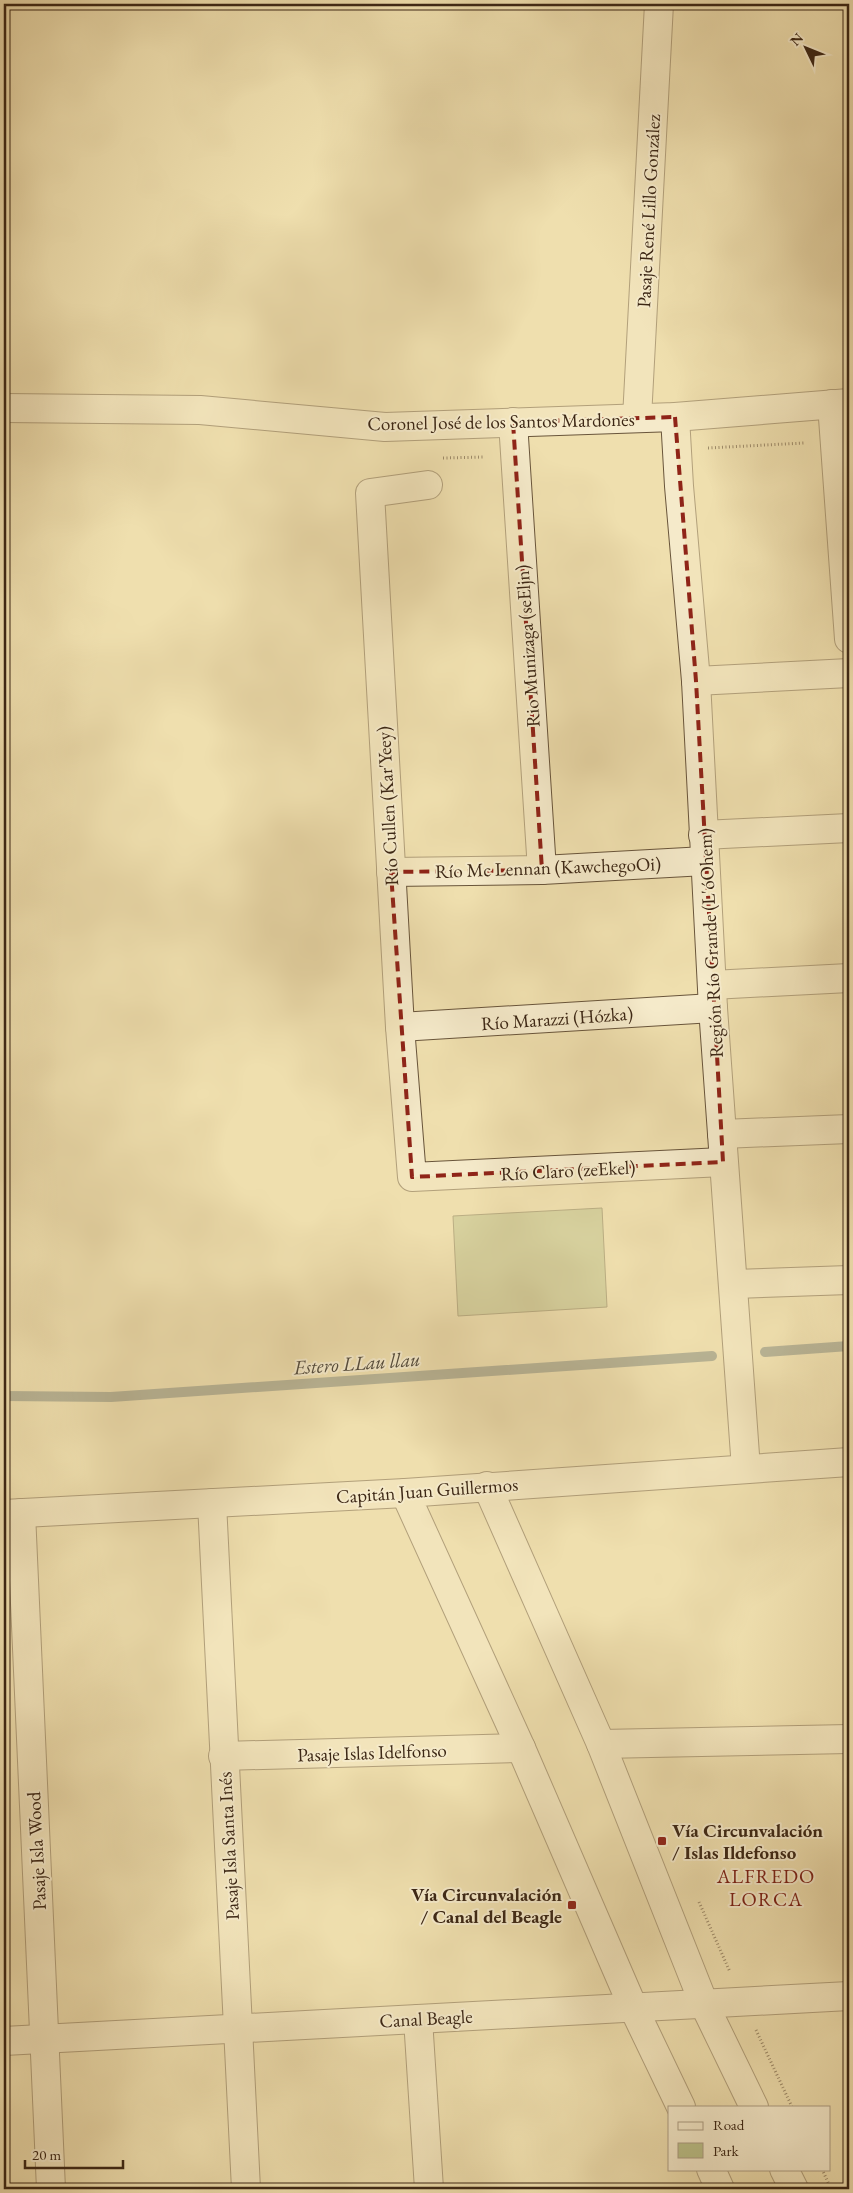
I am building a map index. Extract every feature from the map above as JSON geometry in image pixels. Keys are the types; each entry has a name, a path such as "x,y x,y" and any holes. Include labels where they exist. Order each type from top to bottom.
{"street":[{"name":"Pasaje René Lillo González","path":"637,418 659,4"},
{"name":"Coronel José de los Santos Mardones","path":"4,408 200,410 385,427 675,417 840,404"},
{"path":"840,404 849,639"},
{"name":"Región Río Grande (L'óOhem)","path":"675,417 679,486 696,680 723,1162 734,1284 746,1469"},
{"name":"Rio Munizaga (seEljn)","path":"513,422 542,870"},
{"name":"Río Cullen (Kar'Yeey)","path":"412,1177 400,1027 370,493 428,484"},
{"path":"696,680 849,673"},
{"name":"Río Mc Lennan (KawchegoOi)","path":"391,872 542,870 849,828"},
{"name":"Río Marazzi (Hózka)","path":"400,1027 713,997 849,978"},
{"path":"722,1134 849,1129"},
{"name":"Río Claro (zeEkel)","path":"412,1177 723,1162"},
{"path":"734,1284 849,1280"},
{"name":"Capitán Juan Guillermos","path":"12,1514 405,1493 849,1462"},
{"path":"487,1486 600,1744 704,2004 754,2106"},
{"path":"405,1493 521,1748 633,2007 681,2106"},
{"name":"Pasaje Isla Santa Inés","path":"212,1503 223,1756 246,2189"},
{"name":"Pasaje Isla Wood","path":"12,1514 44,2038 51,2189"},
{"path":"600,1744 849,1739"},
{"name":"Pasaje Islas Idelfonso","path":"223,1756 521,1748"},
{"name":"Canal Beagle","path":"4,2041 849,1996"},
{"path":"418,2019 429,2189"},
{"path":"711,2170 720,2189"},
{"path":"784,2170 794,2189"}],"path":[{"path":"822,2170 831,2189"}],"highlighted area":[{"path":"675,417 696,681 723,1162 412,1177 391,872 542,870 513,422"}],"green space":[{"path":"602,1208 607,1307 458,1316 453,1216"}],"waterway":[{"name":"Estero LLau llau","path":"765,1352 849,1346"},
{"name":"Estero LLau llau","path":"4,1396 111,1397 712,1356"}],"place":[{"name":"Vía Circunvalación / Islas Ildefonso","path":"662,1841"},
{"name":"Vía Circunvalación / Canal del Beagle","path":"572,1905"}],"district":[{"name":"ALFREDO LORCA","path":"766,1888"}]}
